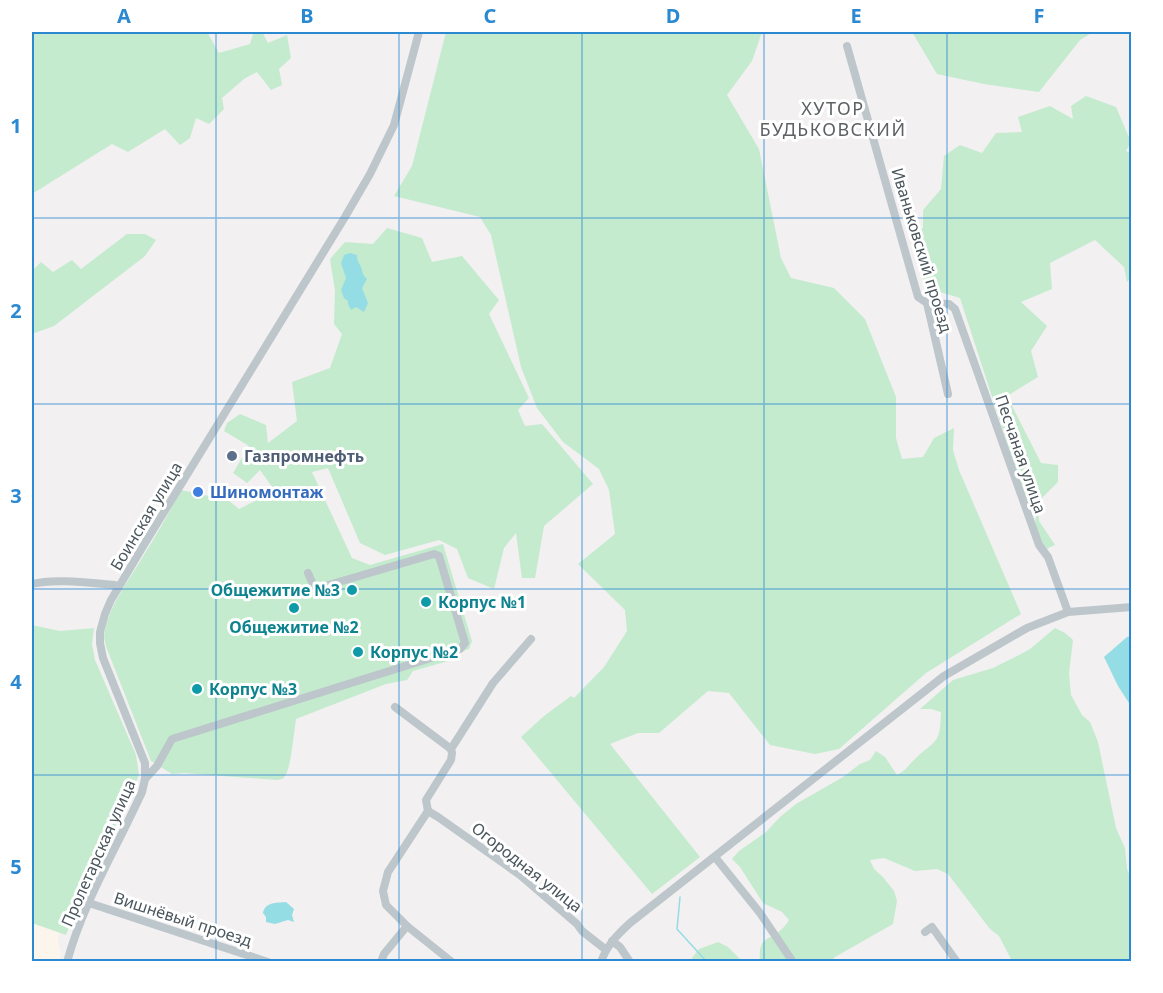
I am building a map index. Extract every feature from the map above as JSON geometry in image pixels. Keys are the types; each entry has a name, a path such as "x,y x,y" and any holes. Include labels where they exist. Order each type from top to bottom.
{"street":[{"name":"Боинская улица","path":"119,587 345,217 384,148 394,125 419,32"},
{"name":"Иваньковский проезд","path":"847,46 918,297 927,303 948,394"},
{"name":"Песчаная улица","path":"927,303 949,304 956,309 1039,545 1048,557 1068,612"},
{"path":"145,779 157,765 172,739 460,649 465,643 439,556 434,554 315,589 308,573"},
{"path":"32,584 67,582 119,587"},
{"name":"Пролетарская улица","path":"67,962 71,945 142,792 145,779 146,771 142,752 107,669 100,643 102,623 119,587"},
{"path":"601,962 605,949 630,923 944,676 1027,628 1068,612 1131,607"},
{"path":"450,748 493,683 531,639"},
{"path":"394,707 450,748 452,753 451,760 426,800 428,811 388,872 383,891 386,905 407,926 452,962"},
{"name":"Огородная улица","path":"428,811 520,875 605,949"},
{"path":"715,857 760,914 793,962"},
{"name":"Вишнёвый проезд","path":"89,903 268,962"},
{"path":"381,962 384,954 407,926"},
{"path":"925,932 932,927 957,962"},
{"path":"612,941 620,947 630,962"}],"shaded area":[{"path":"32,923 59,932 58,942 61,953 59,961 32,961"}],"green space":[{"path":"32,32 207,32 219,53 250,44 253,34 262,32 268,43 287,35 291,58 279,69 282,85 271,90 257,72 244,79 222,98 224,109 209,124 196,118 190,138 180,145 165,129 128,152 112,144 32,194"},
{"path":"446,32 762,32 752,61 727,95 759,149 781,258 791,278 834,288 865,319 896,397 896,438 902,459 923,457 934,438 954,428 953,450 959,470 1021,614 926,673 839,749 815,754 770,745 729,693 708,691 659,733 638,733 610,744 700,857 652,894 521,737 571,696 574,698 604,667 627,631 625,610 578,564 615,534 609,490 599,469 563,442 537,408 521,367 491,235 480,217 394,196 412,166"},
{"path":"912,32 1093,32 1080,40 1039,92 937,74"},
{"path":"1086,96 1116,107 1131,142 1126,151 1132,154 1131,278 1127,282 1124,267 1095,240 1050,263 1052,289 1021,302 1047,326 1031,351 1038,377 1007,396 1041,463 1058,465 1058,482 1038,502 1039,521 1055,545 1046,549 1037,534 1036,515 1029,511 960,298 926,288 911,237 923,228 923,210 941,189 944,156 960,145 982,153 996,133 1022,132 1018,117 1050,106 1073,119 1071,106"},
{"path":"387,228 422,238 432,262 462,256 499,300 489,314 529,398 518,410 525,426 542,424 593,484 544,526 535,578 522,578 516,533 504,548 494,589 468,578 457,549 439,540 385,555 360,543 328,468 312,472 352,558 370,565 443,544 472,641 469,649 450,656 448,661 413,671 407,680 386,684 296,719 289,765 285,776 281,779 172,774 151,761 104,640 107,621 119,595 181,490 228,500 239,509 275,491 260,470 247,483 233,473 249,446 224,431 227,423 240,414 266,425 268,443 297,421 292,382 330,368 342,334 334,324 335,291 330,259 345,242 373,244"},
{"path":"127,234 145,234 156,240 145,256 54,326 32,334 32,271 41,262 53,272 72,260 81,269"},
{"path":"32,625 60,631 94,628 92,644 95,660 136,755 139,775 66,935 32,923"},
{"path":"1055,628 1073,640 1069,673 1071,695 1082,715 1090,722 1098,742 1116,828 1125,848 1127,869 1131,878 1131,961 1012,961 999,936 990,929 948,874 937,869 915,871 884,858 870,860 874,869 894,891 897,901 893,924 831,961 760,961 763,943 783,928 789,920 782,912 763,903 740,867 732,859 739,851 766,832 796,804 870,760 876,751 885,757 897,775 901,773 933,744 940,730 941,712 920,709 953,680 993,668 1021,654"},
{"path":"718,942 728,947 742,961 693,961 692,958 699,949"}],"water":[{"path":"350,253 357,255 367,279 362,288 368,303 364,312 356,307 351,310 341,290 346,278 341,263 344,255"},
{"path":"1132,636 1131,706 1104,657 1127,637"},
{"path":"286,902 294,909 292,915 294,922 288,920 275,924 266,922 263,913 266,907"}],"waterway":[{"path":"680,897 677,929 707,962"}],"place":[{"name":"Газпромнефть","path":"232,456"},
{"name":"Шиномонтаж","path":"198,492"},
{"name":"Общежитие №3","path":"352,590"},
{"name":"Корпус №1","path":"426,602"},
{"name":"Общежитие №2","path":"294,608"},
{"name":"Корпус №2","path":"358,652"},
{"name":"Корпус №3","path":"197,689"}],"district":[{"name":"ХУТОР БУДЬКОВСКИЙ","path":"833,119"}]}
